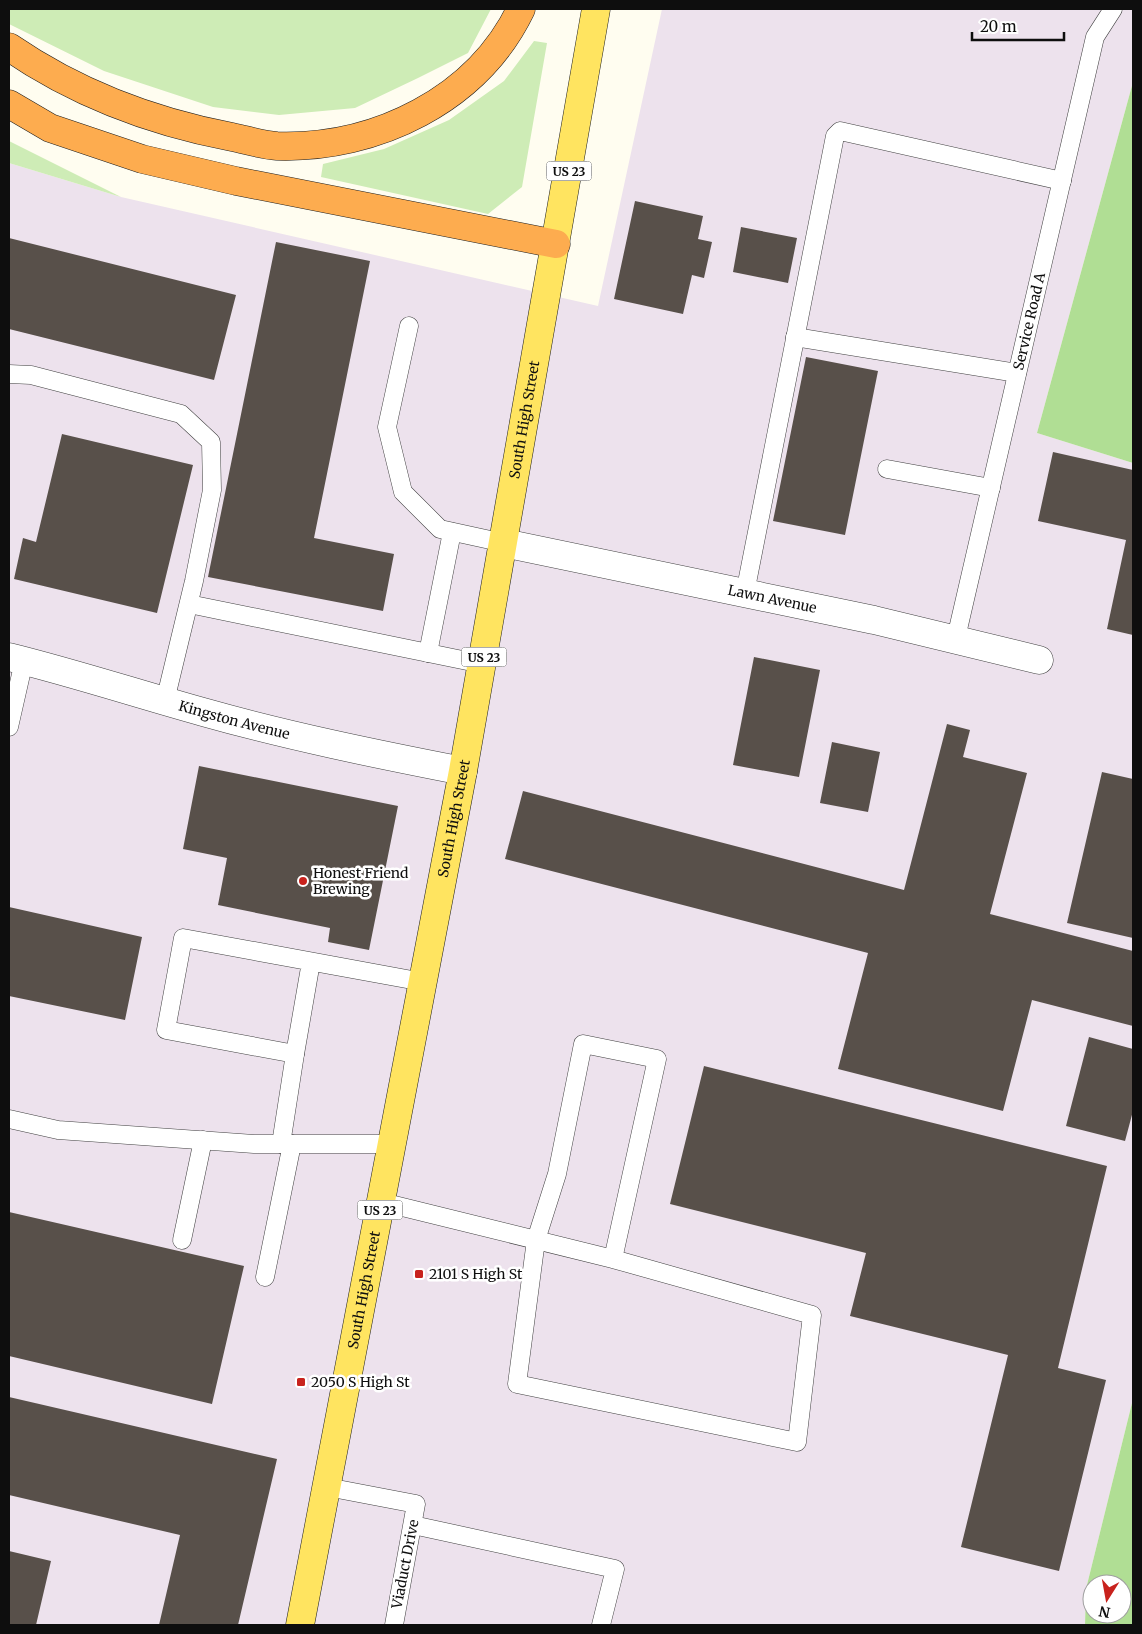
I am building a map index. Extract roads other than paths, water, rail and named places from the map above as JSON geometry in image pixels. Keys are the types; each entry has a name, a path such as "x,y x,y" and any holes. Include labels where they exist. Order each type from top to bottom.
{"highway":[{"path":"9,47 64,81 139,113 188,129 275,146 314,145 360,137 415,117 458,89 495,49 521,9"},
{"path":"9,104 50,128 142,159 236,181 556,244"}],"main road":[{"name":"South High Street","path":"300,1625 463,771 596,9"}],"street":[{"name":"Lawn Avenue","path":"504,543 956,638 1038,660"},
{"name":"Kingston Avenue","path":"17,659 205,713 396,758 463,771"}],"lane":[{"name":"Service Road A","path":"956,638 1095,37 1112,9"},
{"path":"745,593 835,136 840,131 1062,181"},
{"path":"408,326 387,427 404,492 440,529 504,543"},
{"path":"795,337 1018,373"},
{"path":"9,374 31,375 181,414 211,442 212,490 165,701"},
{"path":"887,469 991,488"},
{"path":"428,653 452,532"},
{"path":"188,604 482,664"},
{"path":"9,727 17,659"},
{"path":"295,1054 166,1030 183,938 423,982"},
{"path":"265,1277 287,1144 295,1054 311,962"},
{"path":"382,1202 536,1240 613,1259 812,1315 797,1442 517,1384 536,1240 556,1174 583,1044 657,1059 613,1259"},
{"path":"9,1119 58,1130 203,1140 287,1144 393,1144"},
{"path":"182,1240 203,1140"},
{"name":"Viaduct Drive","path":"327,1487 416,1504 394,1625"},
{"path":"413,1525 614,1569 601,1625"}],"place":[{"name":"Honest Friend Brewing","path":"303,881"},
{"name":"2101 S High St","path":"419,1274"},
{"name":"2050 S High St","path":"301,1382"}]}
